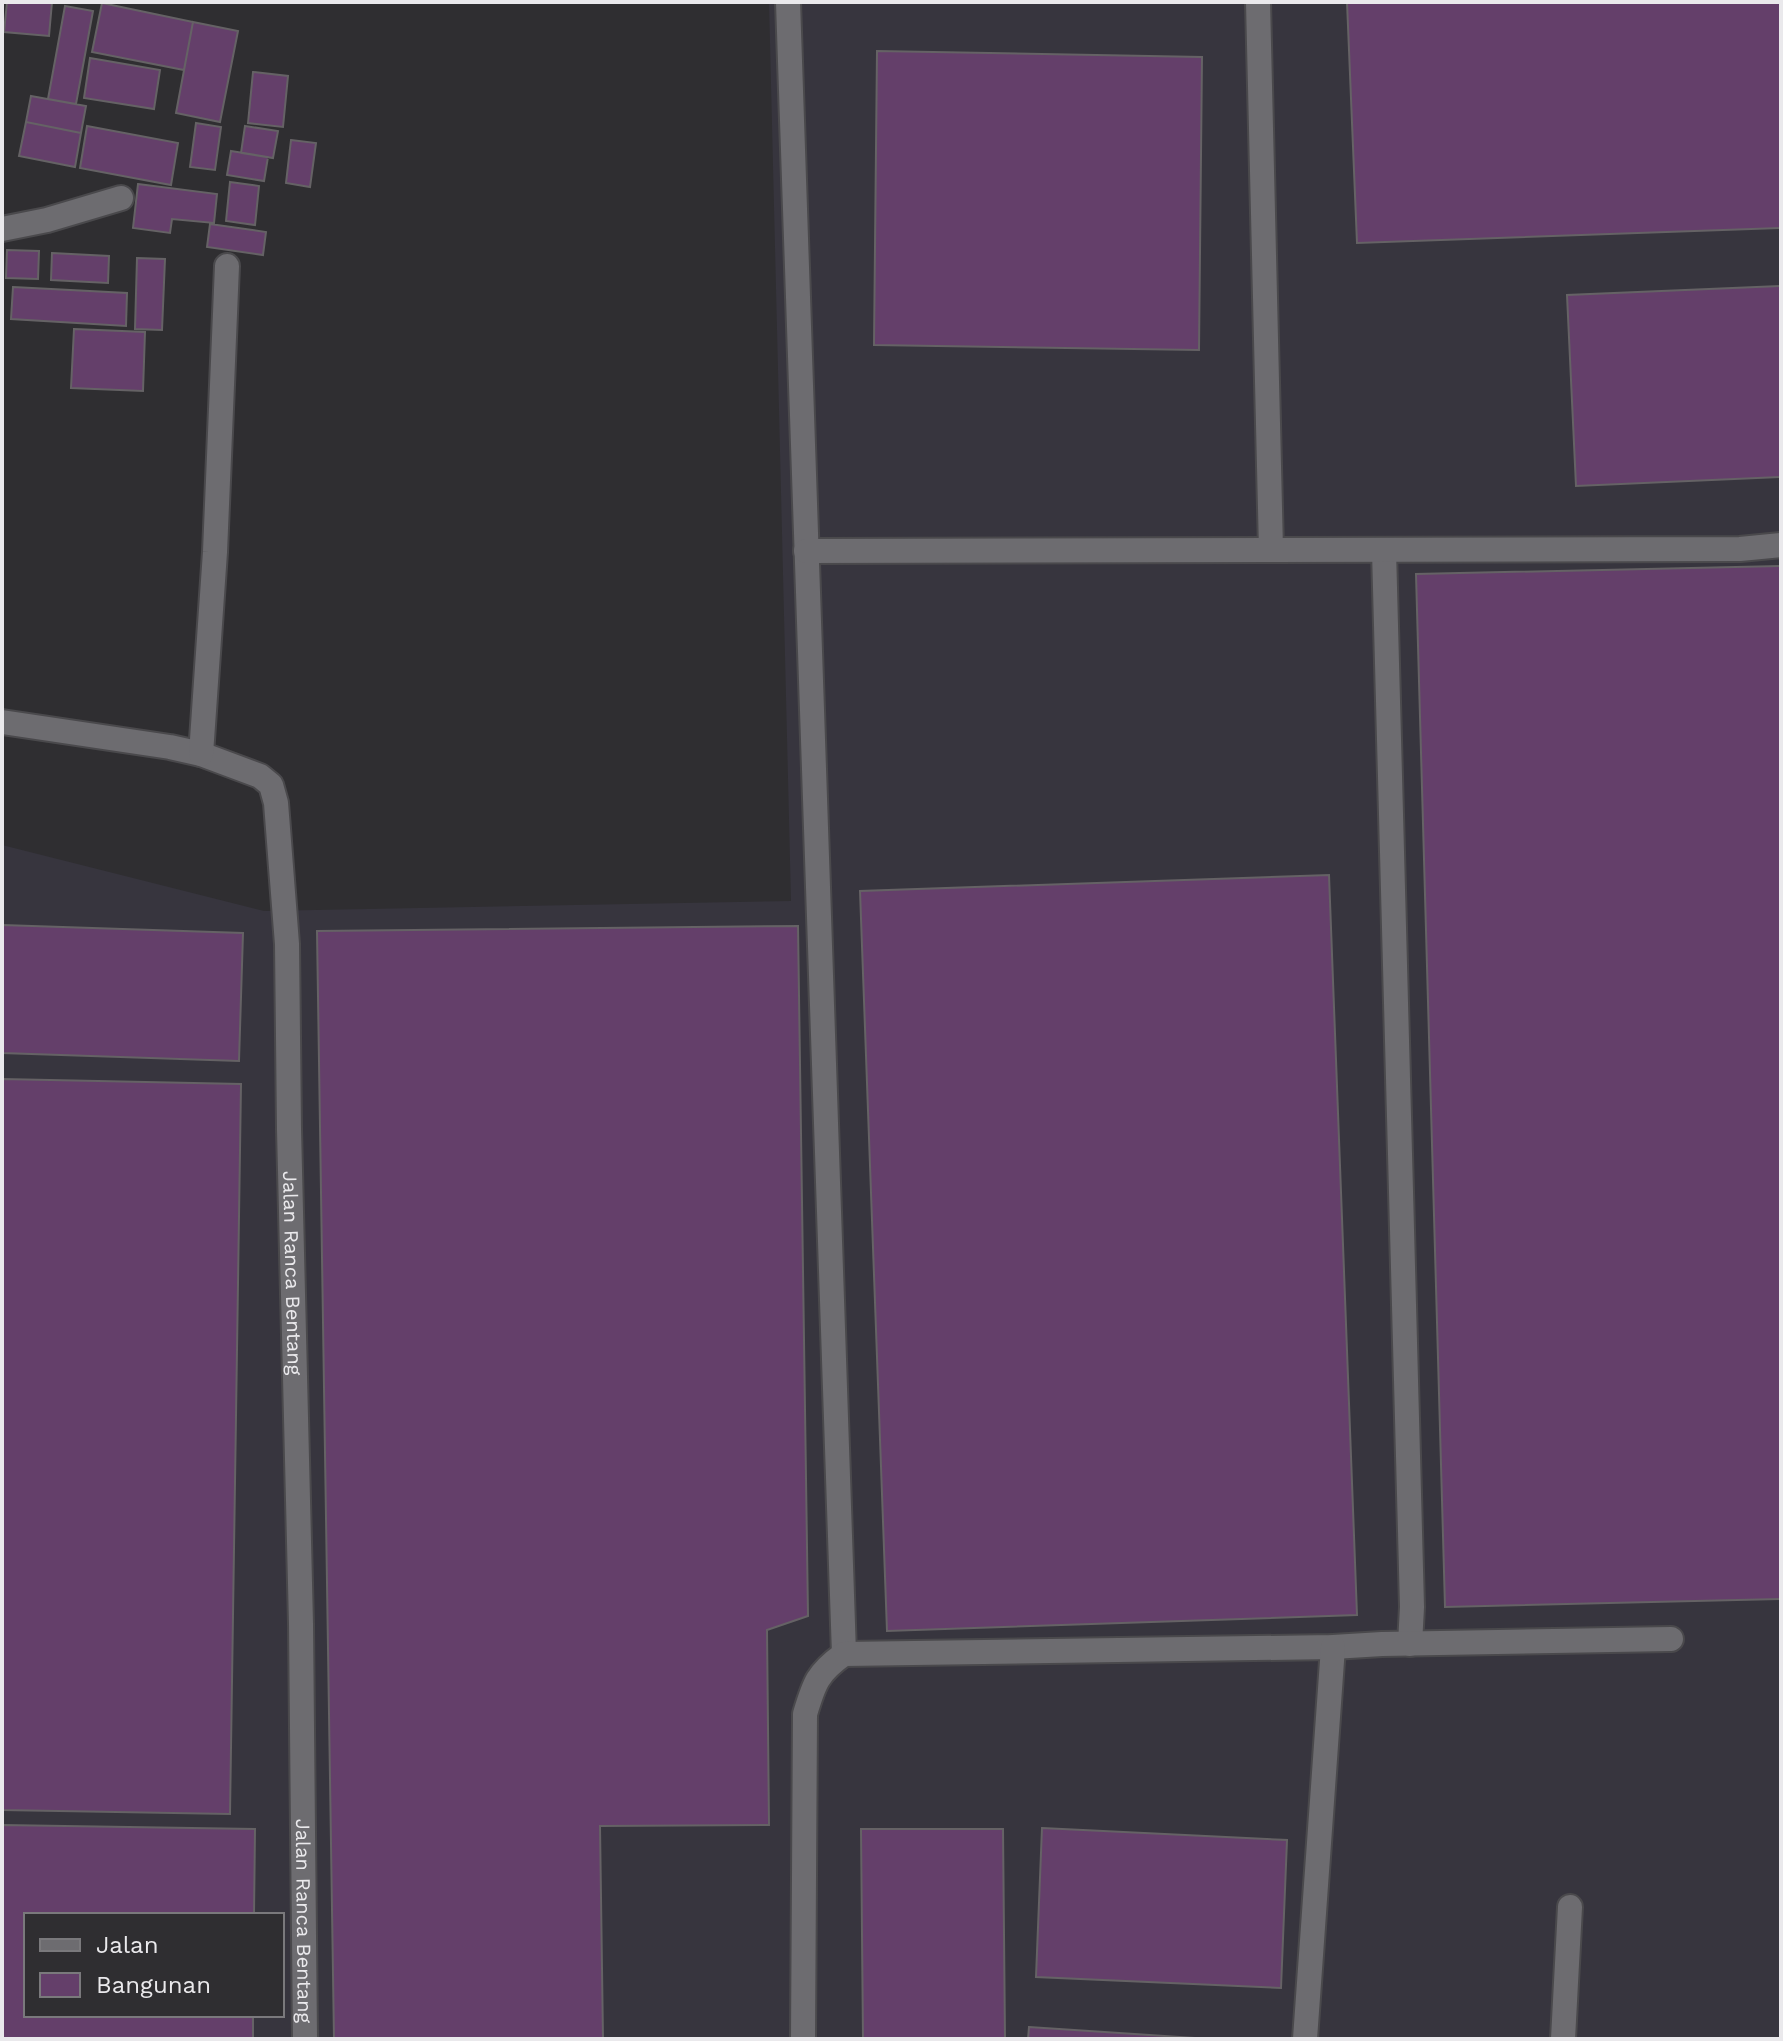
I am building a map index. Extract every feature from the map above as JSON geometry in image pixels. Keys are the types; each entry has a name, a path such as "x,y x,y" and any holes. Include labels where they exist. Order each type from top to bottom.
{"street":[{"path":"788,2 844,1654"},
{"path":"1258,2 1271,550"},
{"path":"2,229 47,220 121,198"},
{"path":"201,754 215,552 227,266"},
{"path":"806,551 1740,549 1781,545"},
{"path":"1384,550 1412,1607 1410,1644"},
{"name":"Jalan Ranca Bentang","path":"2,722 201,754 260,776 271,785 276,803 287,944 301,1624 305,2039"},
{"path":"803,2039 805,1714 813,1686 826,1667 844,1654 1671,1639"},
{"path":"1305,2039 1333,1647"},
{"path":"1563,2039 1570,1907"}],"shaded area":[{"path":"769,2 1781,2 1781,2039 2,2039 2,845 264,911 791,901"}],"building":[{"path":"7,2 52,2 49,36 4,32"},
{"path":"1347,2 1781,2 1781,228 1357,243"},
{"path":"102,3 193,22 184,70 92,52"},
{"path":"65,6 93,11 76,104 48,99"},
{"path":"193,22 238,31 220,122 176,113"},
{"path":"877,51 1202,57 1199,350 874,345"},
{"path":"90,58 160,70 154,109 84,98"},
{"path":"253,72 288,76 283,127 248,123"},
{"path":"31,96 86,106 81,133 26,122"},
{"path":"26,122 81,133 75,167 19,156"},
{"path":"196,123 221,127 215,170 190,167"},
{"path":"87,126 178,143 171,185 80,168"},
{"path":"245,126 278,131 273,158 241,153"},
{"path":"291,140 316,143 310,187 286,183"},
{"path":"231,151 268,157 264,181 227,175"},
{"path":"230,182 259,186 255,225 226,221"},
{"path":"138,184 217,194 214,223 172,219 170,233 133,228"},
{"path":"210,224 266,232 263,255 207,247"},
{"path":"7,250 39,251 38,279 6,278"},
{"path":"52,253 109,256 108,283 51,280"},
{"path":"137,258 165,259 162,330 135,329"},
{"path":"1781,286 1781,477 1576,486 1567,295"},
{"path":"13,287 127,293 126,326 11,319"},
{"path":"74,329 145,332 143,391 71,388"},
{"path":"1781,566 1781,1599 1445,1607 1416,574"},
{"path":"1329,875 1357,1615 887,1631 860,891"},
{"path":"2,925 243,933 239,1061 2,1053"},
{"path":"798,926 808,1616 767,1630 769,1825 600,1826 603,2039 334,2039 317,931"},
{"path":"2,1079 241,1084 230,1814 2,1810"},
{"path":"2,1825 255,1829 254,1913 24,1913 24,2017 253,2017 253,2039 2,2038"},
{"path":"1042,1828 1287,1840 1281,1988 1036,1977"},
{"path":"861,1829 1003,1829 1005,2039 863,2039"},
{"path":"1029,2027 1210,2039 1028,2039"}]}
